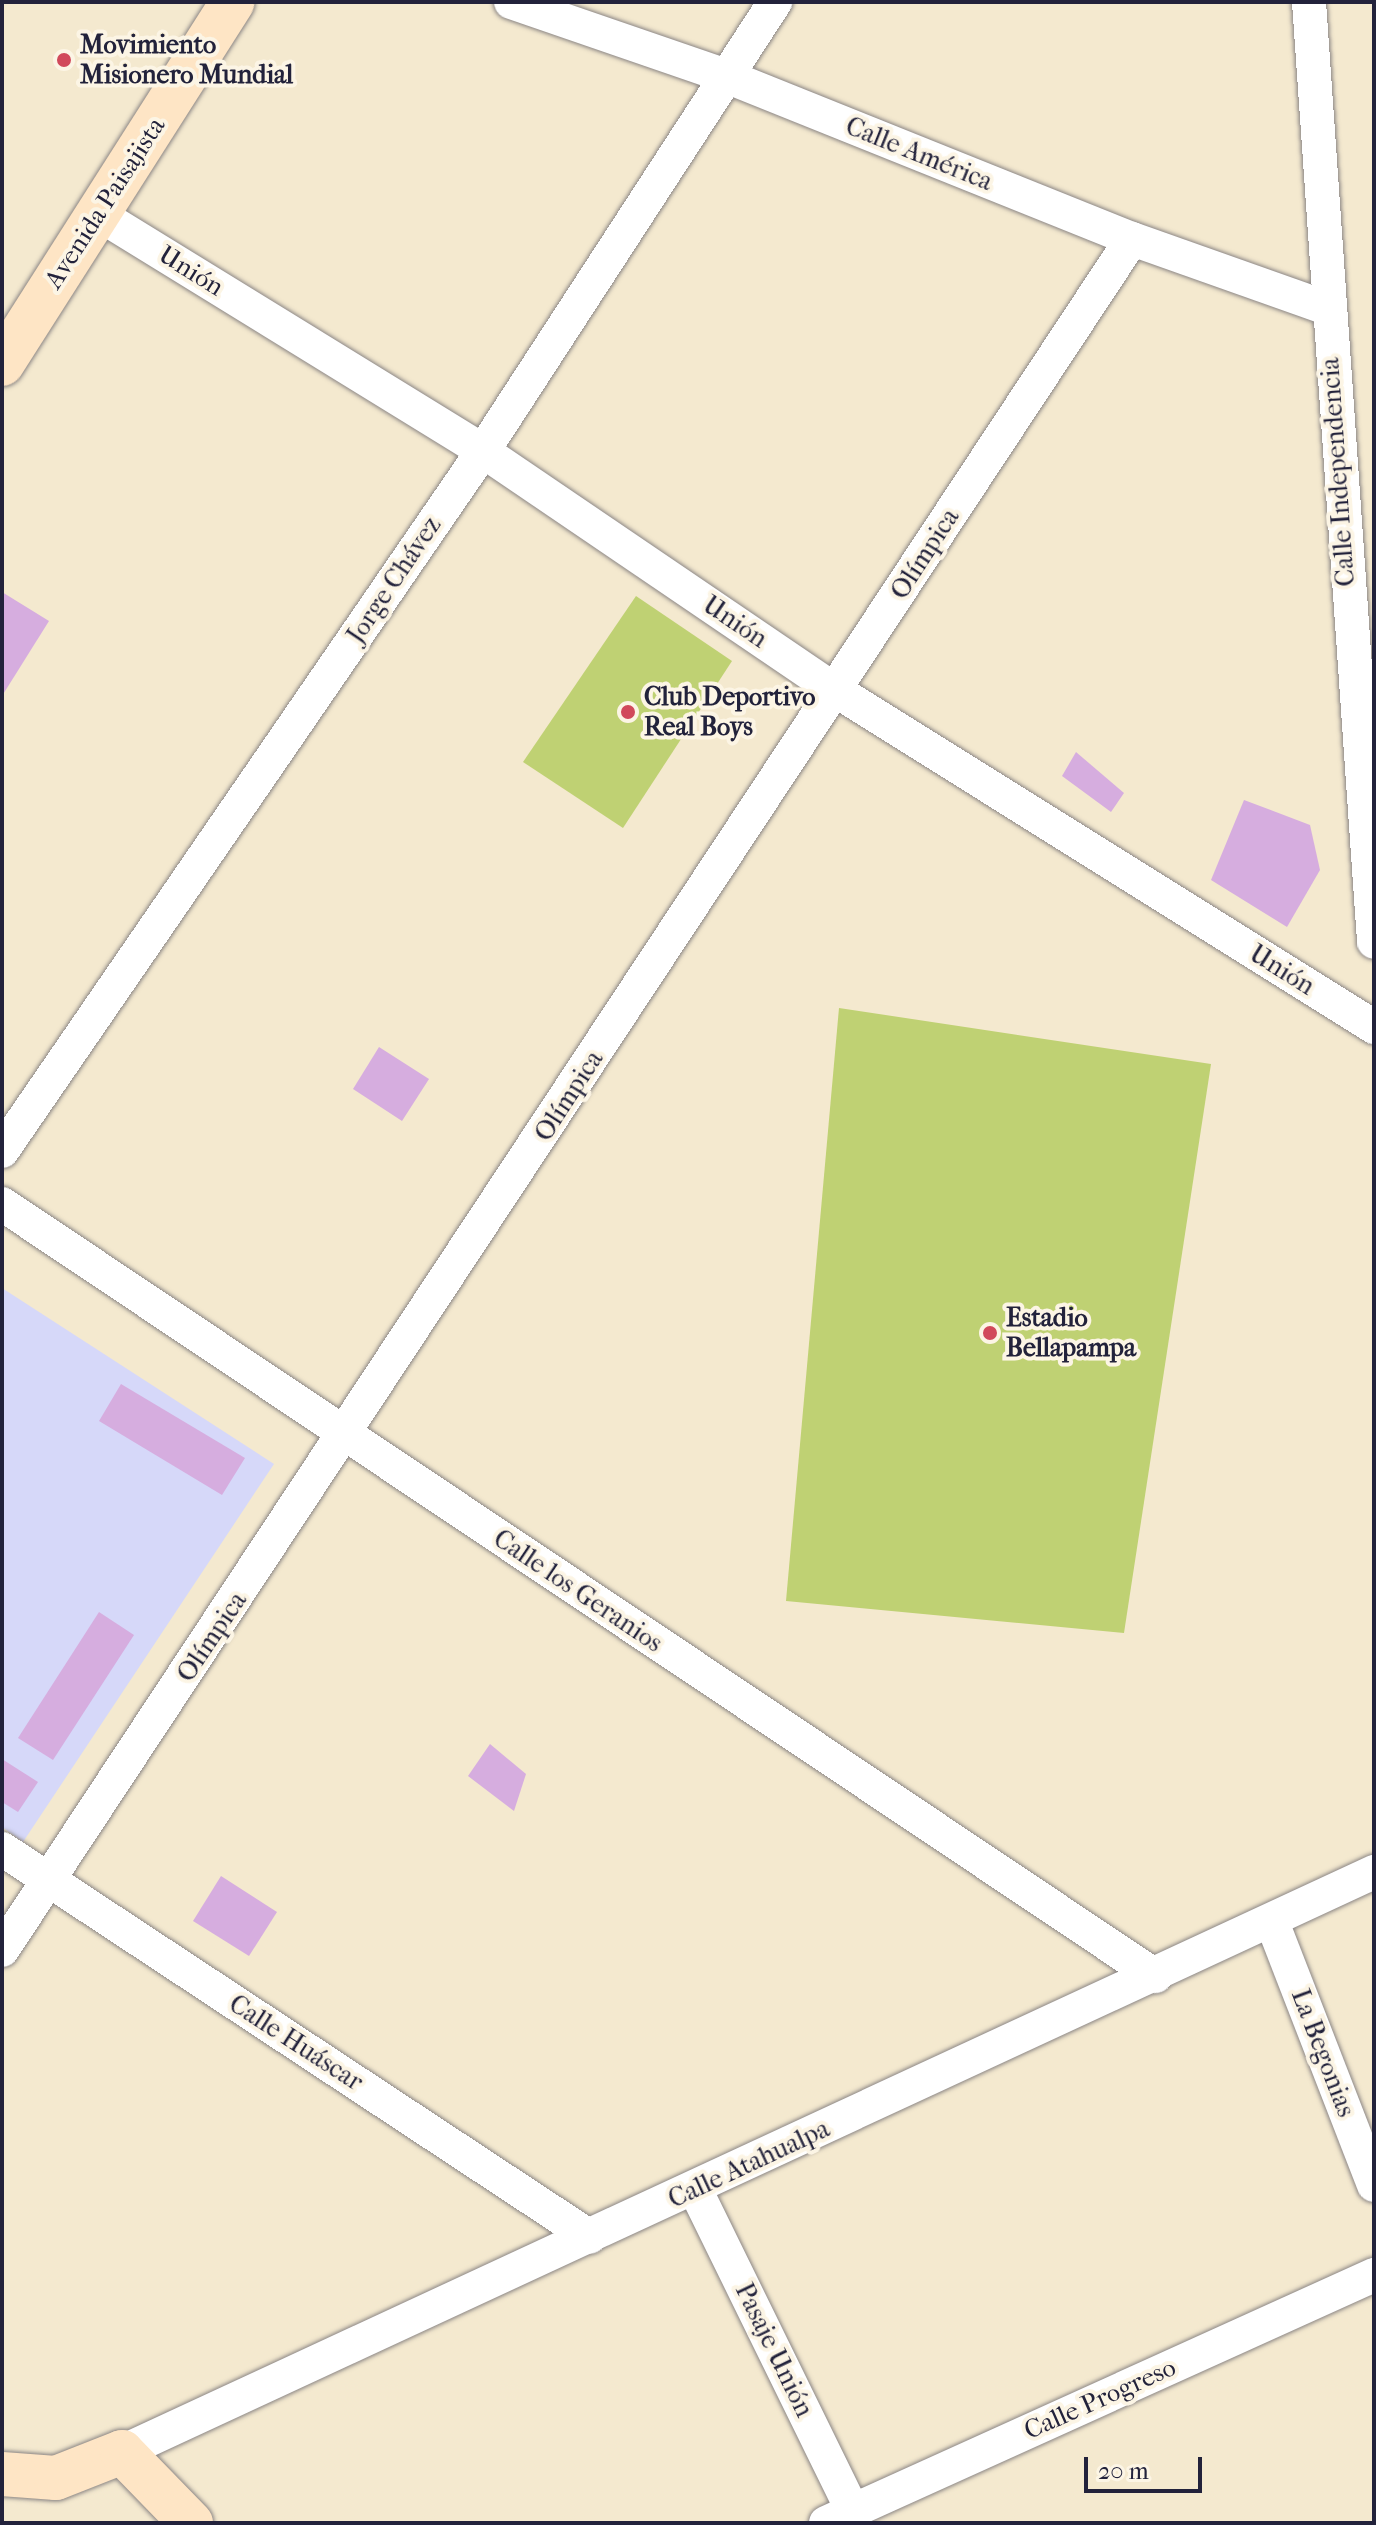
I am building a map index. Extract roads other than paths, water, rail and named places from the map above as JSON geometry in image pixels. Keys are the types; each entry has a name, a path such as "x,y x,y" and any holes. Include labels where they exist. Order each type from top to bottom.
{"main road":[{"name":"Avenida Paisajista","path":"2,364 233,2"},
{"path":"2,2474 56,2478 122,2452 191,2523"}],"street":[{"name":"Calle América","path":"511,2 726,76 1132,239 1327,308"},
{"name":"Jorge Chávez","path":"2,1151 483,451 775,2"},
{"name":"Calle Independencia","path":"1309,2 1327,308 1360,567 1374,942"},
{"name":"Unión","path":"98,214 483,451 835,690 1374,1027"},
{"name":"Olímpica","path":"2,1950 345,1436 1132,239"},
{"name":"Calle los Geranios","path":"2,1204 1155,1976"},
{"name":"Calle Huáscar","path":"2,1849 590,2237"},
{"name":"Calle Atahualpa","path":"122,2452 1272,1922 1374,1872"},
{"name":"La Begonias","path":"1272,1922 1374,2185"},
{"name":"Pasaje Unión","path":"695,2189 839,2517"},
{"name":"Calle Progreso","path":"839,2517 1374,2275"}],"place":[{"name":"Movimiento Misionero Mundial","path":"64,60"},
{"name":"Club Deportivo Real Boys","path":"628,712"},
{"name":"Estadio Bellapampa","path":"990,1333"}]}
